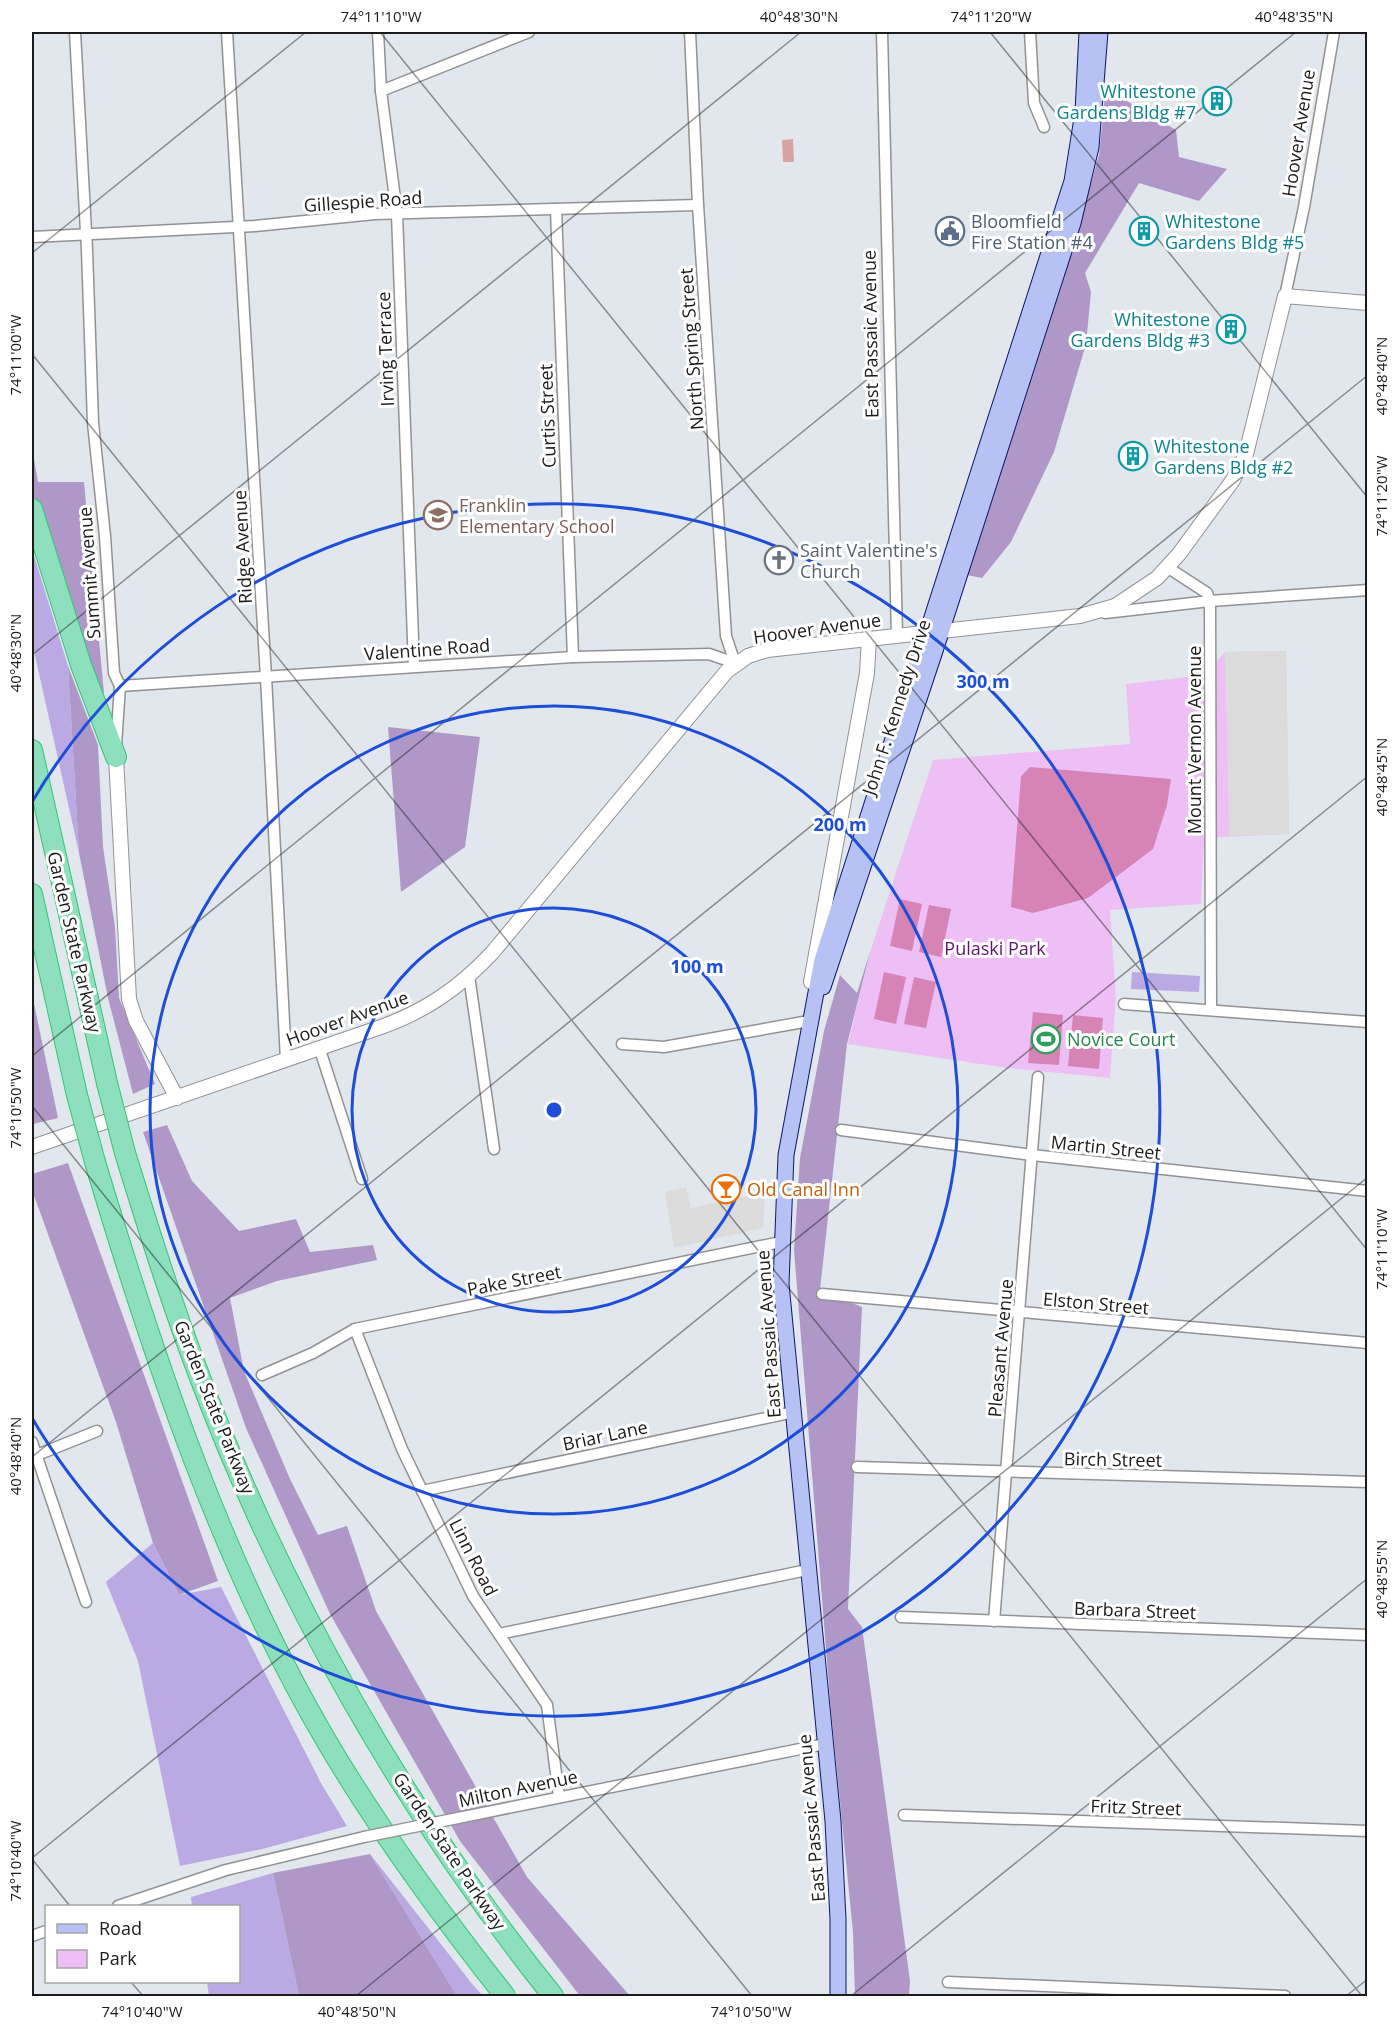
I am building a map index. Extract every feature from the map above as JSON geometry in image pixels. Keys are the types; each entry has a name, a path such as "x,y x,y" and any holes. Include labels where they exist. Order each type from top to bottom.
{"highway":[{"path":"32,509 81,665 116,757"},
{"name":"Garden State Parkway","path":"32,750 107,1083 125,1152 200,1376 277,1556 327,1653 420,1814 553,1996"},
{"name":"Garden State Parkway","path":"32,894 77,1095 95,1162 139,1304 195,1458 279,1653 326,1740 378,1825 437,1908 505,1996"}],"main road":[{"name":"John F. Kennedy Drive","path":"809,1021 822,960 925,632 1072,181 1083,112 1088,32"},
{"name":"John F. Kennedy Drive","path":"809,1021 834,958 942,630 1084,184 1095,113 1100,32"},
{"name":"East Passaic Avenue","path":"809,1021 786,1155 781,1242 782,1293 825,1744 838,1919 838,1996"}],"street":[{"name":"Summit Avenue","path":"75,32 93,423 105,536 114,673 120,686 116,757 129,999 136,1021 177,1098"},
{"name":"Ridge Avenue","path":"227,32 266,677 286,1060"},
{"name":"Irving Terrace","path":"378,32 381,91 397,214 414,666"},
{"path":"381,91 529,32"},
{"name":"North Spring Street","path":"690,32 698,205 726,636 735,663"},
{"name":"East Passaic Avenue","path":"883,32 897,635"},
{"path":"1030,32 1034,103 1044,127"},
{"name":"Hoover Avenue","path":"32,1147 403,1020 442,998 469,976 735,663 767,650 1080,615 1115,606 1131,597 1167,567 1240,467 1285,296 1304,207 1334,32"},
{"name":"Gillespie Road","path":"32,237 240,226 397,214 698,205"},
{"name":"Curtis Street","path":"556,209 573,657"},
{"path":"1285,296 1368,303"},
{"path":"1167,567 1207,593 1210,601"},
{"path":"1080,615 1210,601 1368,590"},
{"name":"Mount Vernon Avenue","path":"1210,601 1211,1010"},
{"name":"East Passaic Avenue","path":"809,1021 815,956 867,673 869,638"},
{"name":"Valentine Road","path":"120,686 573,657 709,654 735,663"},
{"path":"469,976 494,1149"},
{"path":"1124,1004 1368,1022"},
{"path":"622,1044 664,1047 809,1021"},
{"path":"320,1050 362,1179"},
{"name":"Pleasant Avenue","path":"994,1621 1038,1077"},
{"name":"Martin Street","path":"841,1130 1032,1155 1368,1191"},
{"name":"Pake Street","path":"262,1375 313,1353 355,1329 781,1242"},
{"name":"Elston Street","path":"822,1294 1368,1343"},
{"name":"Linn Road","path":"355,1329 402,1449 473,1596 547,1705 559,1796"},
{"name":"Briar Lane","path":"422,1491 794,1412"},
{"path":"34,1456 97,1431"},
{"path":"32,1442 34,1456 86,1602"},
{"name":"Birch Street","path":"857,1467 1368,1482"},
{"path":"499,1634 807,1570"},
{"name":"Barbara Street","path":"901,1617 1368,1635"},
{"name":"Milton Avenue","path":"121,1905 226,1870 364,1837 825,1744"},
{"name":"Fritz Street","path":"904,1815 1368,1831"},
{"path":"948,1982 1285,1996"}],"shaded area":[{"path":"1105,95 1120,97 1176,130 1179,157 1227,169 1199,201 1139,183 1085,273 1091,292 1086,344 1054,452 1011,542 982,578 967,575 1073,247 1099,155"},
{"path":"793,139 794,162 783,162 782,140"},
{"path":"32,448 38,482 84,482 104,693 99,690 32,491"},
{"path":"32,549 68,666 79,853 32,642"},
{"path":"1286,651 1289,834 1229,836 1225,652"},
{"path":"68,666 98,745 103,847 115,927 119,998 155,1084 133,1094 108,998 79,853"},
{"path":"388,727 480,737 465,847 401,892"},
{"path":"1030,767 1171,779 1167,805 1153,849 1088,898 1033,913 1011,907 1021,776"},
{"path":"900,899 922,904 912,951 890,946"},
{"path":"929,905 951,909 941,957 919,952"},
{"path":"871,949 847,1044 820,1290 862,1307 848,1609 862,1627 910,1981 909,1996 855,1996 853,1932 831,1711 794,1250 800,1158 824,1031 840,975 857,993"},
{"path":"884,972 906,977 896,1024 874,1019"},
{"path":"1132,972 1200,976 1199,992 1131,989"},
{"path":"914,977 936,982 926,1028 904,1024"},
{"path":"32,994 58,1118 33,1124 32,1115"},
{"name":"Novice Court","path":"1033,1012 1063,1015 1059,1065 1028,1063"},
{"path":"1073,1015 1103,1018 1099,1069 1068,1066"},
{"path":"167,1125 192,1181 239,1231 296,1219 310,1252 373,1245 377,1260 277,1281 230,1298 244,1371 290,1479 318,1535 347,1526 376,1611 527,1877 630,1996 580,1996 460,1841 330,1614 246,1428 143,1132"},
{"path":"68,1163 218,1581 179,1595 153,1543 116,1422 32,1190 32,1174"},
{"path":"686,1187 691,1208 765,1192 763,1228 674,1248 665,1192"},
{"path":"153,1543 179,1595 221,1587 322,1785 347,1826 262,1849 180,1866 138,1661 106,1582"},
{"path":"370,1854 473,1985 483,1996 457,1996"},
{"path":"370,1854 457,1996 299,1996 273,1873"},
{"path":"273,1873 299,1996 209,1996 207,1983 240,1983 240,1905 192,1905 191,1897"}],"green space":[{"name":"Pulaski Park","path":"1286,651 1289,834 1204,838 1201,904 1110,910 1116,997 1110,1078 1007,1068 848,1044 871,949 933,760 1130,744 1126,684 1205,675 1225,652"}],"place":[{"name":"Whitestone Gardens Bldg #7","path":"1217,101"},
{"name":"Bloomfield Fire Station #4","path":"950,231"},
{"name":"Whitestone Gardens Bldg #5","path":"1144,231"},
{"name":"Whitestone Gardens Bldg #3","path":"1231,329"},
{"name":"Whitestone Gardens Bldg #2","path":"1133,456"},
{"name":"Franklin Elementary School","path":"438,515"},
{"name":"Saint Valentine's Church","path":"779,560"},
{"name":"Novice Court","path":"1046,1039"},
{"name":"Old Canal Inn","path":"726,1189"}]}
